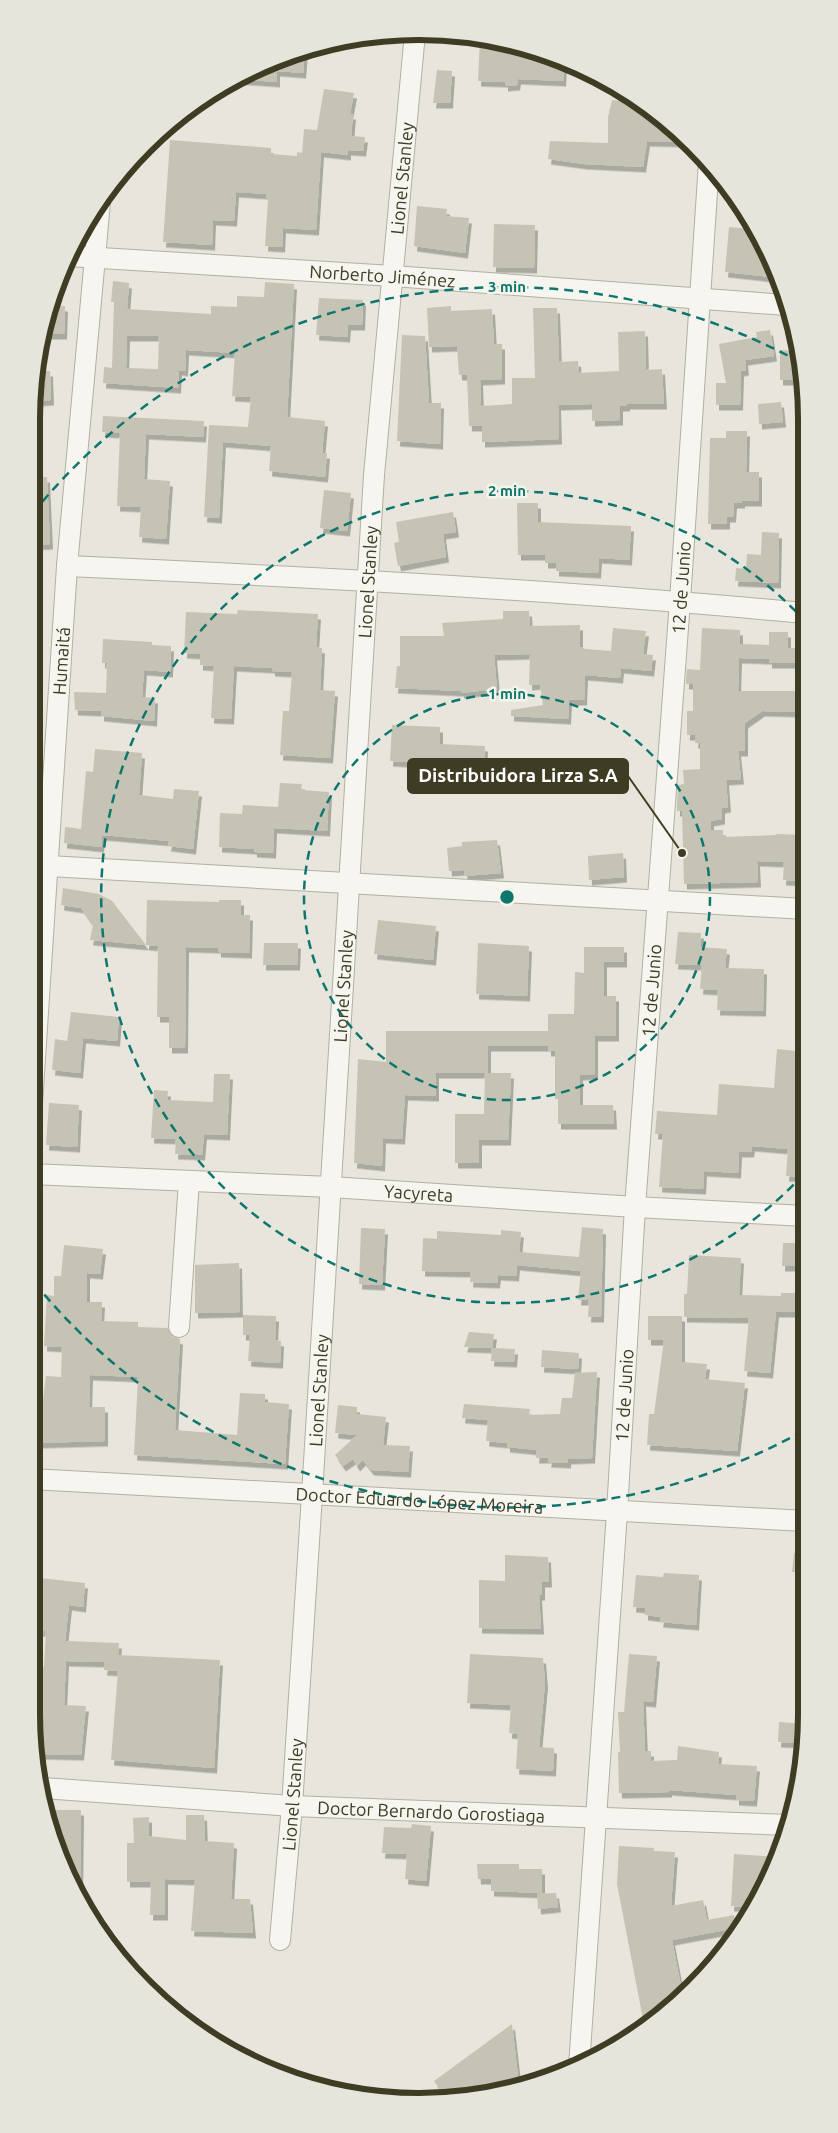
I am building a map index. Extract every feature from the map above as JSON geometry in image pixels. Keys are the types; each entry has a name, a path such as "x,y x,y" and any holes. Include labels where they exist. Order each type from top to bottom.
{"street":[{"name":"Lionel Stanley","path":"280,1940 292,1806 312,1495 374,475 414,40"},
{"name":"12 de Junio","path":"580,2057 617,1512 635,1207 680,601 708,174"},
{"name":"Humaitá","path":"40,865 99,216"},
{"name":"Norberto Jiménez","path":"77,256 393,276 780,305"},
{"path":"67,566 368,579 680,601 798,612"},
{"path":"40,865 798,909"},
{"name":"Yacyreta","path":"40,1174 331,1187 798,1216"},
{"path":"179,1328 188,1180"},
{"name":"Doctor Eduardo López Moreira","path":"40,1480 798,1521"},
{"name":"Doctor Bernardo Gorostiaga","path":"47,1788 292,1806 781,1825"}],"building":[{"path":"480,45 517,53 564,69 563,81 518,79 517,85 505,86 505,82 478,81"},
{"path":"304,58 303,73 277,71 277,82 249,80"},
{"path":"437,70 452,71 450,103 433,103"},
{"path":"324,89 354,93 350,114 353,114 351,136 365,137 363,151 348,150 348,155 321,152 316,230 283,228 282,247 265,246 267,194 236,192 234,221 213,220 212,245 163,242 170,140 271,148 271,154 297,156 297,152 302,153 304,129 317,130"},
{"path":"612,100 627,102 650,118 677,142 647,141 643,167 584,164 548,159 550,141 608,143 608,117"},
{"path":"417,206 447,209 446,216 469,218 465,253 414,246"},
{"path":"494,224 535,225 534,268 493,267"},
{"path":"729,227 746,228 759,251 770,277 725,272"},
{"path":"113,281 129,283 127,309 211,314 211,306 237,307 237,296 264,297 265,282 294,284 287,417 325,421 322,453 327,453 325,477 269,471 271,446 223,442 219,518 204,517 209,425 248,427 251,397 232,396 235,353 186,350 185,371 179,370 178,388 103,383 104,367 112,368 114,302 111,302","holes":["127,336 159,336 158,369 126,368"]},
{"path":"319,298 363,300 362,325 348,325 347,337 316,335"},
{"path":"57,306 65,306 64,334 50,334"},
{"path":"451,306 451,311 492,309 494,344 502,344 502,379 480,380 481,406 512,404 512,378 535,378 533,308 557,308 559,362 578,361 579,373 619,371 618,332 645,331 646,370 662,369 664,404 627,404 627,406 620,406 620,420 592,421 592,404 558,405 559,439 482,442 482,426 469,426 467,375 459,375 457,346 429,347 427,308"},
{"path":"770,330 774,356 745,360 746,370 741,371 740,405 716,405 716,383 726,383 719,344 757,337 756,332"},
{"path":"402,335 425,336 429,403 441,403 440,444 397,441"},
{"path":"780,350 792,351 796,380 780,380"},
{"path":"43,371 50,371 51,400 41,401"},
{"path":"781,402 783,422 759,424 758,404"},
{"path":"103,416 204,421 203,437 146,434 144,479 170,481 166,539 139,537 141,507 117,506 120,433 102,432"},
{"path":"726,431 747,431 746,472 759,472 759,501 734,503 733,517 727,517 727,524 708,524 710,438 726,438"},
{"path":"40,477 47,477 50,544 40,545"},
{"path":"324,490 351,493 347,531 320,528"},
{"path":"517,503 538,503 538,522 631,526 629,560 599,558 598,573 556,571 556,563 545,563 545,555 518,555"},
{"path":"453,512 456,532 443,534 446,557 398,566 394,543 399,542 396,522"},
{"path":"762,532 779,533 778,583 735,581 736,568 746,569 747,554 761,555"},
{"path":"238,610 318,614 316,647 322,648 320,690 335,691 330,758 280,755 283,711 289,711 292,672 272,671 272,668 234,666 231,719 211,718 214,666 200,665 200,654 184,653 186,612 237,614"},
{"path":"503,611 529,611 530,626 580,625 580,647 586,649 611,651 613,628 646,631 643,654 653,655 651,671 621,668 620,678 585,675 584,700 569,700 568,719 511,716 511,710 543,705 540,684 529,685 530,654 494,655 497,689 461,693 461,691 395,688 397,666 400,666 400,636 444,636 442,623 503,619"},
{"path":"702,628 740,630 740,644 769,645 769,632 788,632 788,648 798,648 798,663 769,663 769,659 739,658 738,691 798,691 798,712 762,711 745,723 745,751 738,751 741,779 726,780 728,807 722,808 722,819 711,821 711,830 723,830 723,837 798,835 798,881 783,880 784,862 757,861 758,882 684,884 682,811 677,811 678,785 684,784 683,770 700,769 700,743 695,743 696,735 687,735 687,711 693,711 693,684 686,684 686,680 687,669 700,670"},
{"path":"103,639 152,642 152,645 171,646 170,672 144,670 142,697 155,698 154,721 101,716 101,711 75,710 74,692 106,693 107,663 102,663"},
{"path":"392,725 440,727 440,744 485,746 484,767 390,761"},
{"path":"95,749 142,753 139,795 173,799 174,789 199,791 193,849 168,846 169,841 102,835 101,847 64,843 65,827 81,829 86,771 93,772"},
{"path":"280,783 302,784 301,790 329,792 327,831 274,828 273,853 254,852 254,849 219,847 220,813 242,814 243,805 278,807"},
{"path":"497,840 501,873 465,876 464,870 449,871 447,848 462,846 462,842"},
{"path":"623,853 624,877 589,880 588,856"},
{"path":"63,888 99,894 112,901 146,945 90,940 93,925 81,908 61,905"},
{"path":"147,900 219,902 219,900 241,900 241,915 250,915 249,953 218,952 218,948 186,947 185,1048 169,1048 169,1017 157,1017 158,946 146,945"},
{"path":"378,920 436,926 433,960 374,954"},
{"path":"678,932 701,933 700,947 727,949 725,968 764,969 763,1011 717,1010 718,990 700,989 702,965 675,964"},
{"path":"264,943 298,943 297,965 263,965"},
{"path":"478,943 529,946 527,996 476,994"},
{"path":"584,947 624,947 624,962 604,962 604,996 616,996 616,1036 595,1036 595,1074 580,1075 580,1105 613,1105 614,1124 558,1124 558,1099 555,1099 555,1051 548,1051 548,1046 488,1046 488,1073 436,1073 436,1096 405,1095 402,1139 383,1138 382,1166 354,1163 358,1059 386,1062 386,1031 548,1031 548,1014 574,1014 575,972 584,973"},
{"path":"71,1012 119,1017 117,1041 83,1038 80,1073 52,1070 55,1039 67,1041"},
{"path":"777,1049 796,1051 794,1074 798,1074 798,1177 786,1176 788,1149 752,1146 751,1152 739,1152 738,1173 704,1171 703,1189 659,1187 663,1134 655,1134 657,1111 717,1115 719,1084 774,1088"},
{"path":"485,1073 511,1073 508,1140 479,1140 479,1163 455,1163 455,1114 484,1114"},
{"path":"214,1074 230,1074 227,1135 204,1134 202,1155 175,1154 176,1139 151,1138 154,1090 168,1091 167,1100 213,1102"},
{"path":"49,1103 79,1105 77,1147 46,1145"},
{"path":"582,1227 603,1229 601,1317 588,1317 589,1300 578,1300 581,1271 517,1265 516,1276 498,1275 497,1283 470,1282 471,1272 422,1271 423,1238 437,1239 437,1231 501,1235 501,1230 521,1232 519,1252 579,1257"},
{"path":"361,1228 385,1229 382,1285 359,1284"},
{"path":"783,1243 798,1243 798,1266 782,1266"},
{"path":"64,1245 103,1249 100,1274 87,1273 87,1302 102,1302 101,1321 138,1322 138,1327 168,1328 172,1337 180,1339 175,1430 237,1435 240,1393 265,1394 265,1402 289,1404 285,1464 134,1455 138,1377 90,1375 89,1407 105,1407 105,1441 40,1443 40,1407 42,1407 46,1376 61,1377 62,1347 44,1346 47,1295 54,1296 54,1276 61,1276"},
{"path":"689,1255 741,1258 739,1295 781,1296 781,1293 798,1293 798,1312 776,1312 770,1373 744,1371 749,1318 684,1317 684,1294 687,1294"},
{"path":"239,1263 240,1312 195,1313 195,1265"},
{"path":"243,1315 276,1316 275,1340 281,1341 280,1363 248,1361 250,1335 243,1335"},
{"path":"648,1316 682,1316 682,1362 707,1364 705,1379 745,1383 737,1451 647,1445 649,1414 654,1414 664,1340 648,1340"},
{"path":"469,1332 494,1334 492,1348 464,1347"},
{"path":"492,1348 515,1349 514,1362 491,1361"},
{"path":"542,1350 579,1353 578,1369 541,1367"},
{"path":"597,1372 592,1458 568,1459 568,1463 548,1462 549,1458 536,1458 537,1450 507,1447 507,1443 486,1441 488,1420 462,1418 464,1404 530,1409 529,1415 560,1414 562,1398 572,1398 575,1373"},
{"path":"338,1405 357,1407 357,1414 386,1417 383,1445 410,1446 408,1472 371,1470 363,1460 357,1466 353,1459 343,1466 335,1455 357,1435 335,1433"},
{"path":"794,1553 798,1553 798,1572 792,1572"},
{"path":"505,1555 548,1557 549,1582 542,1582 542,1595 539,1595 541,1629 479,1628 479,1580 505,1581"},
{"path":"664,1573 699,1575 696,1625 660,1622 661,1617 645,1615 645,1608 633,1607 636,1575 663,1577"},
{"path":"40,1578 85,1583 83,1607 69,1605 65,1641 119,1643 118,1655 220,1660 214,1768 111,1760 118,1671 104,1670 105,1662 66,1661 64,1705 86,1706 81,1755 42,1754 40,1667 44,1667 46,1631 40,1631 43,1603 40,1602"},
{"path":"470,1654 543,1658 545,1683 539,1747 554,1748 553,1771 516,1769 518,1734 509,1733 511,1705 467,1703"},
{"path":"629,1654 657,1656 653,1702 643,1701 645,1751 651,1751 651,1761 677,1760 678,1746 719,1752 718,1764 757,1766 754,1801 736,1800 736,1795 669,1790 669,1792 619,1793 618,1752 620,1752 618,1712 624,1712"},
{"path":"779,1722 798,1723 797,1743 778,1742"},
{"path":"53,1810 81,1810 80,1884 60,1836"},
{"path":"186,1815 204,1815 205,1841 234,1843 231,1899 250,1899 253,1933 191,1931 195,1880 165,1879 165,1915 150,1915 151,1882 127,1882 127,1843 134,1843 133,1818 149,1817 149,1836 186,1840"},
{"path":"412,1824 431,1826 426,1881 405,1879 407,1854 382,1853 384,1827 411,1828"},
{"path":"619,1846 654,1848 654,1851 675,1852 671,1906 703,1900 707,1920 734,1915 735,1923 731,1929 672,1940 681,1988 645,2019 643,2019 617,1884"},
{"path":"734,1854 770,1857 745,1907 731,1906"},
{"path":"477,1864 519,1864 519,1869 542,1869 542,1893 491,1891 491,1879 478,1879"},
{"path":"556,1893 558,1907 538,1909 537,1894"},
{"path":"512,2024 518,2076 510,2082 493,2086 444,2092 434,2081"}],"place":[{"name":"Distribuidora Lirza S.A","path":"682,853"}]}
